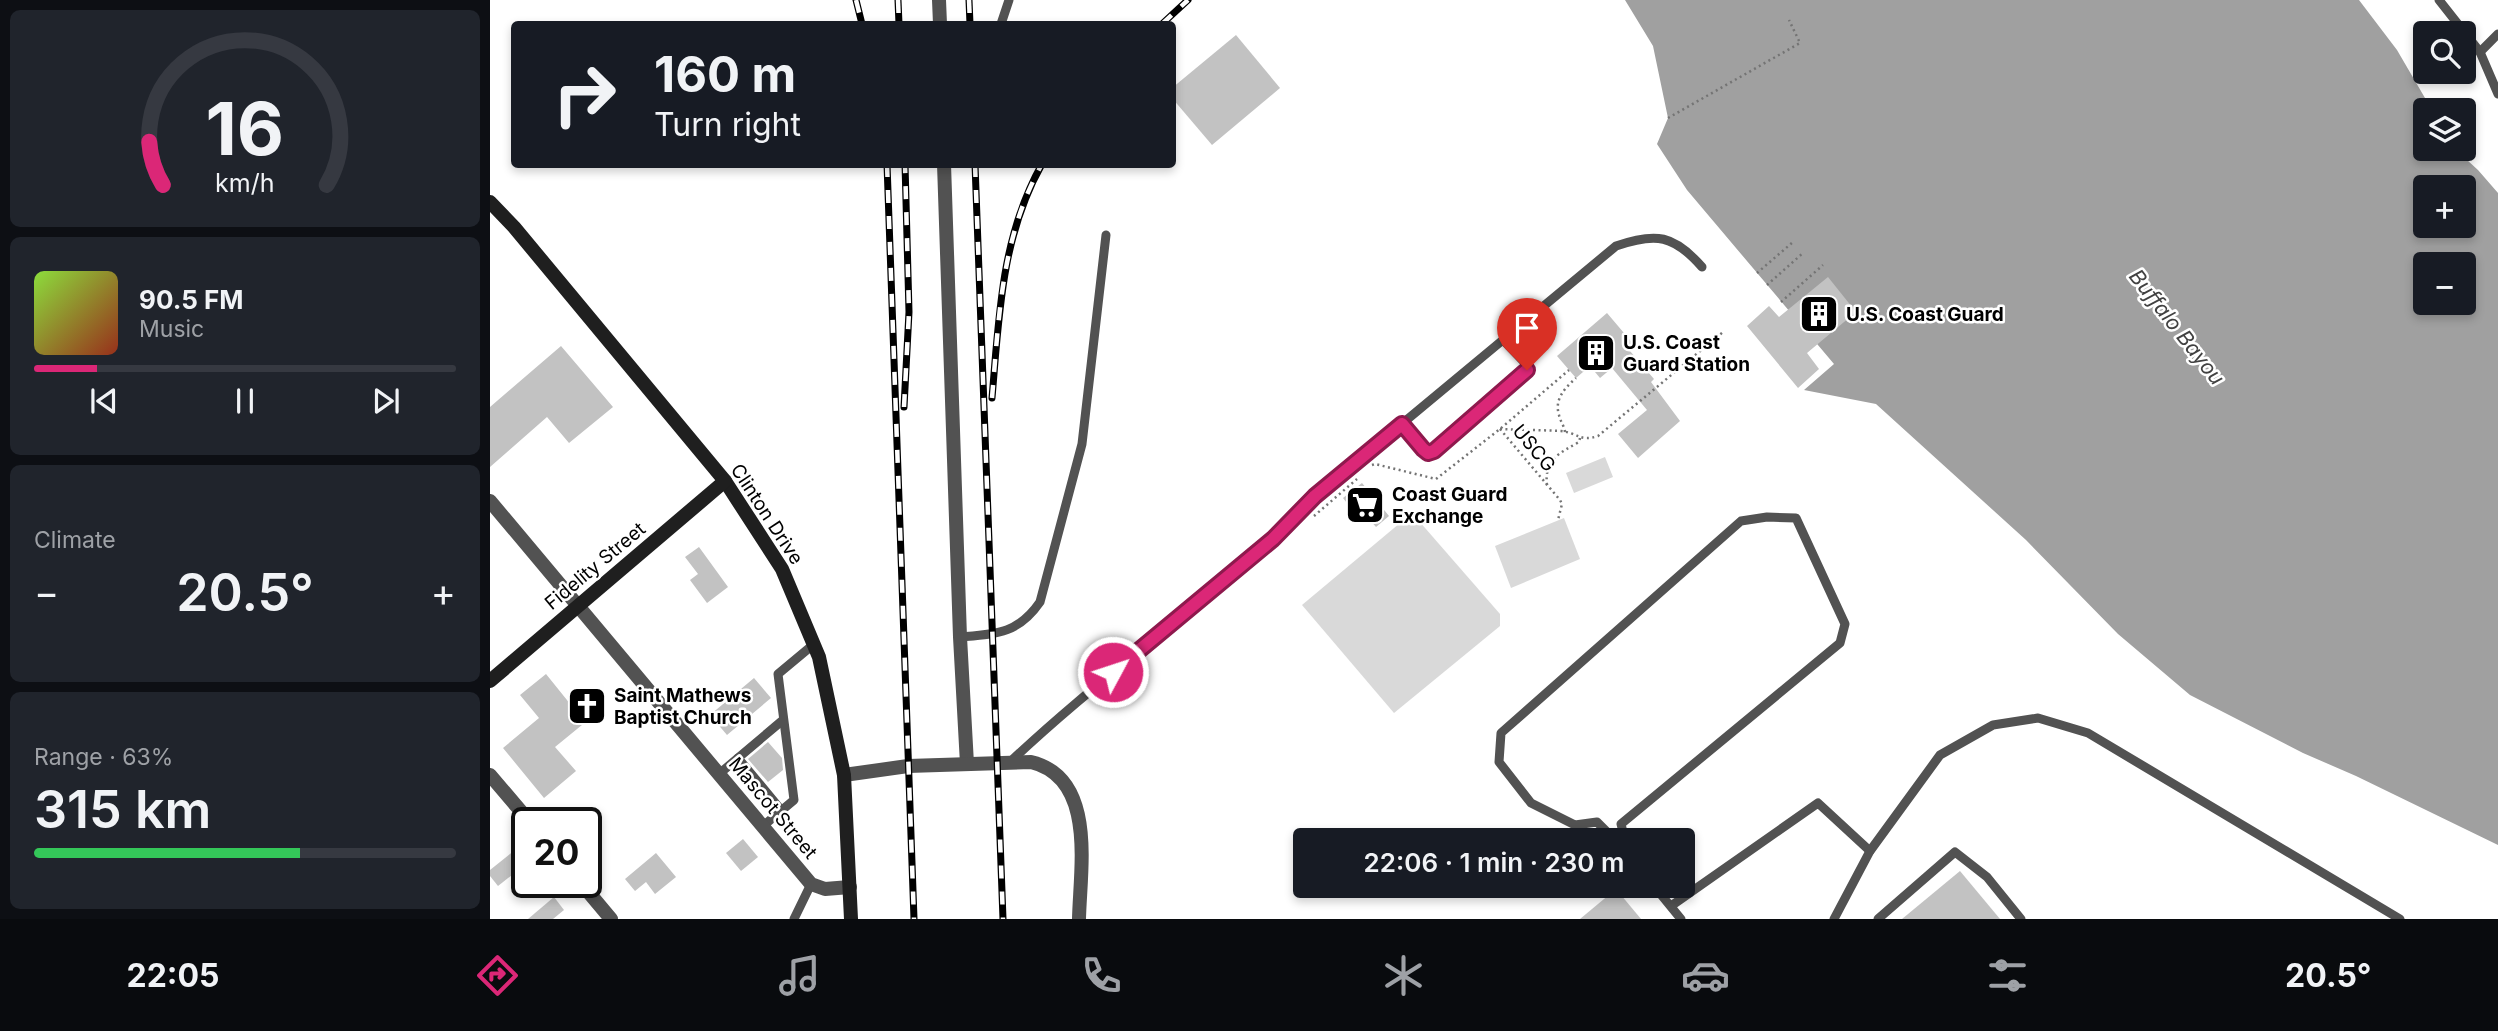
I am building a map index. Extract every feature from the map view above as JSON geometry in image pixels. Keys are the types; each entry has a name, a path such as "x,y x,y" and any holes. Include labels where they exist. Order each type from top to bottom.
{"main road":[{"name":"Clinton Drive","path":"490,202 514,227 725,481 782,569 819,657 844,775 851,919"},
{"name":"Fidelity Street","path":"490,681 725,481"}],"street":[{"path":"939,0 940,21"},
{"path":"944,168 960,637 967,764"},
{"name":"Mascot Street","path":"490,500 811,884 825,889 850,887"},
{"path":"844,775 908,766 1031,762 1043,765 1055,773 1066,786 1075,801 1079,818 1079,919"},
{"path":"490,775 517,807"},
{"path":"593,898 611,919"}],"lane":[{"path":"1002,21 1009,0"},
{"path":"2439,0 2480,52 2498,94"},
{"path":"2480,52 2498,34"},
{"path":"960,637 1013,629 1031,616 1040,602 1082,443 1107,235"},
{"path":"1008,764 1050,724 1273,539 1315,496 1616,246 1638,239 1662,238 1687,250 1702,267"},
{"path":"1402,424 1423,449 1428,453 1434,451 1527,370 1525,363 1503,340"},
{"path":"1604,828 1597,821 1575,825 1531,803 1499,762 1501,733 1741,521 1768,517 1796,518 1845,624 1840,643 1621,824 1622,828"},
{"path":"763,826 794,800 778,674 814,644"},
{"path":"1834,919 1870,851 1940,755 1993,724 2038,718 2088,733 2400,919"},
{"path":"719,774 783,720"},
{"path":"777,753 787,745"},
{"path":"738,758 754,771 782,811"},
{"path":"1671,906 1818,803 1870,851"},
{"path":"1878,919 1955,852 1987,877 2021,919"},
{"path":"794,919 811,884"},
{"path":"1664,898 1681,919"}],"path":[{"path":"1668,118 1800,43 1789,20"},
{"path":"1757,273 1793,242"},
{"path":"1767,285 1802,253"},
{"path":"1781,302 1823,265"},
{"name":"USCG","path":"1500,429 1565,432 1589,439 1608,430 1723,332"},
{"name":"USCG","path":"1305,524 1375,464 1436,479 1569,370"},
{"name":"USCG","path":"1565,432 1558,403 1561,393 1576,378"},
{"name":"USCG","path":"1500,429 1562,504 1558,520"},
{"name":"USCG","path":"1548,485 1549,463 1558,454 1580,442 1580,438"}],"shaded area":[{"path":"1605,457 1613,477 1574,493 1566,473"},
{"path":"1412,513 1500,614 1500,626 1394,713 1302,605"},
{"path":"1564,518 1580,559 1511,588 1495,546"}],"water":[{"name":"Buffalo Bayou","path":"1625,0 2359,0 2397,50 2413,77 2413,84 2417,84 2425,98 2413,98 2413,161 2468,161 2498,193 2498,845 2303,753 2190,695 2118,634 2026,540 1876,404 1804,390 1834,364 1687,190 1657,144 1668,118 1653,46"}],"building":[{"path":"1236,35 1280,88 1212,145 1176,103 1176,85"},
{"path":"1828,277 1856,312 1807,353 1819,369 1798,388 1747,326 1769,306 1779,317"},
{"name":"U.S. Coast Guard Station","path":"1607,313 1635,346 1630,351 1654,379 1651,382 1680,421 1638,458 1618,434 1647,410 1612,368 1600,378 1590,366 1576,378 1557,356"},
{"path":"561,346 613,407 569,443 547,417 490,467 490,407"},
{"name":"Coast Guard Exchange","path":"1362,483 1389,516 1376,527 1363,512 1358,517 1343,498"},
{"path":"699,547 728,587 707,603 690,580 698,574 685,557"},
{"path":"546,674 571,705 591,689 604,707 555,747 576,771 544,798 503,748 539,718 520,695"},
{"path":"754,678 771,698 727,735 710,715"},
{"path":"768,742 782,758 783,770 768,782 748,759"},
{"path":"743,839 758,857 741,871 726,853"},
{"path":"511,853 511,876 498,886 490,876 490,870"},
{"path":"656,853 676,877 655,894 646,882 635,891 625,879"},
{"path":"1960,871 2000,919 1902,919"},
{"path":"553,898 564,910 553,919 528,919"},
{"path":"1605,898 1624,898 1641,919 1580,919"}],"railway":[{"path":"856,0 861,21"},
{"path":"898,0 899,21"},
{"path":"969,0 970,21"},
{"path":"1165,21 1188,0"},
{"path":"887,168 914,919"},
{"path":"904,407 909,312 905,168"},
{"path":"975,168 1003,919"},
{"path":"992,398 1000,308 1010,249 1028,192 1040,168"}],"place":[{"name":"U.S. Coast Guard","path":"1819,314"},
{"name":"U.S. Coast Guard Station","path":"1596,353"},
{"name":"Coast Guard Exchange","path":"1365,505"},
{"name":"Saint Mathews Baptist Church","path":"587,706"}],"route":[{"path":"1113,672 1273,539 1315,496 1402,424 1423,449 1428,453 1434,451 1527,370"}]}
